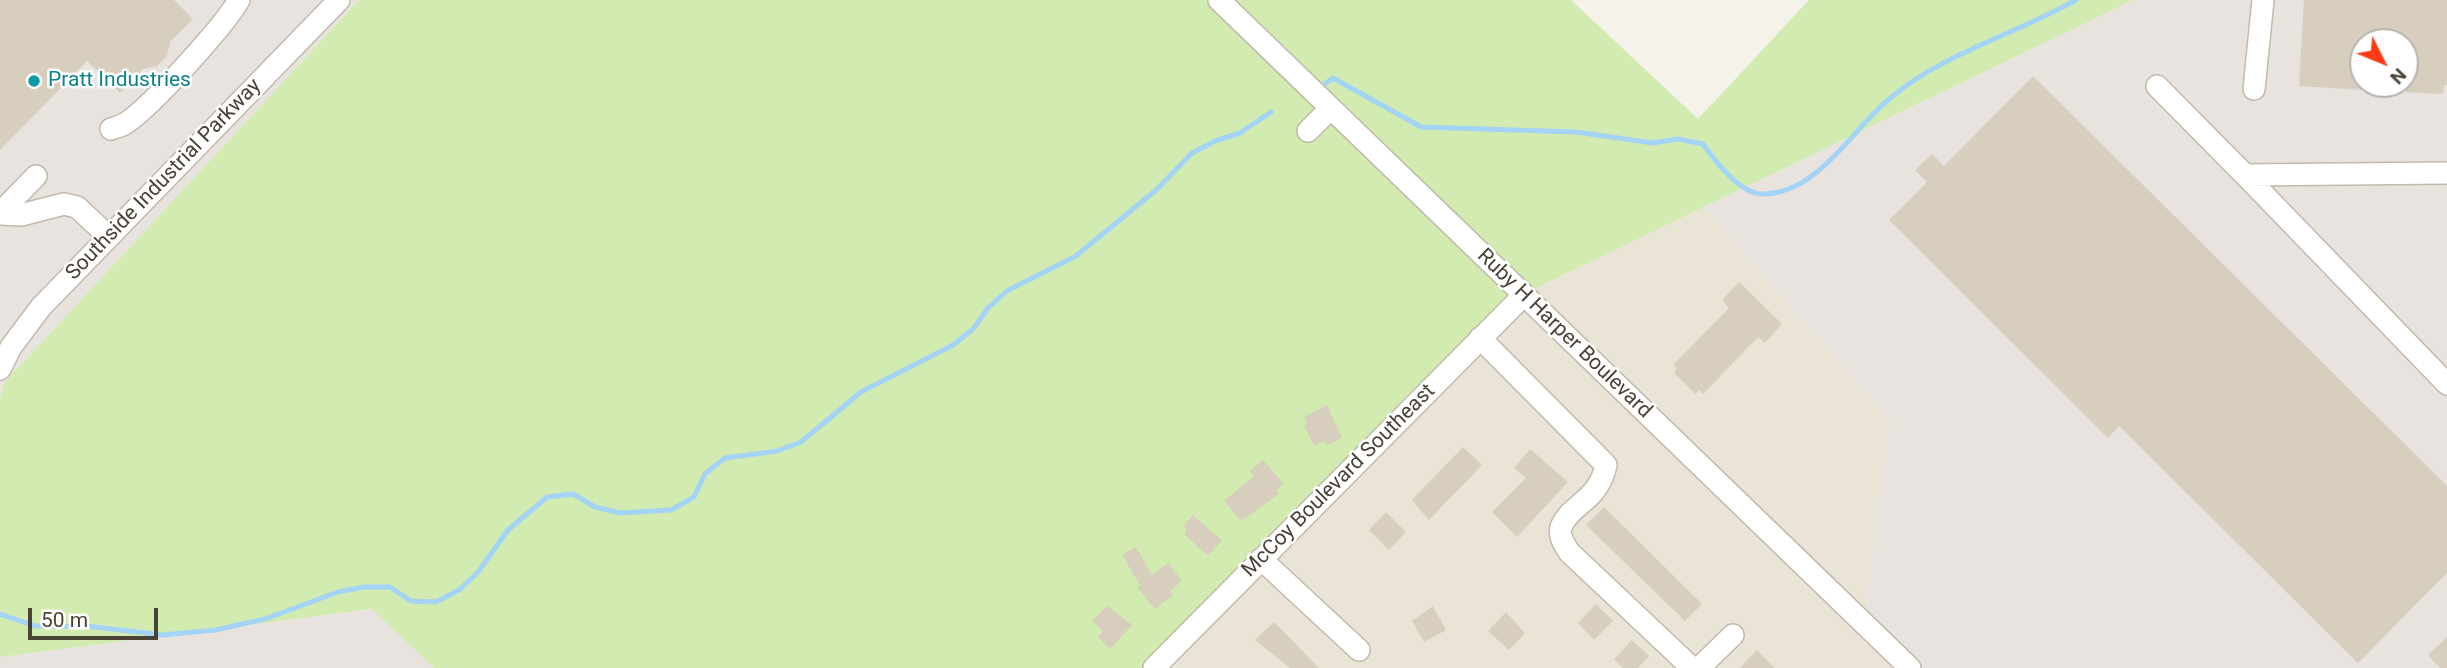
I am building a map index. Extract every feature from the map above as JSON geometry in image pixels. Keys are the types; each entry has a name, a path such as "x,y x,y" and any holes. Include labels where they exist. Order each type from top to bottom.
{"street":[{"path":"111,129 125,124 137,113 180,69 239,0"},
{"name":"Southside Industrial Parkway","path":"0,369 6,344 339,0"},
{"name":"Ruby H Harper Boulevard","path":"1219,0 1910,668"},
{"path":"2254,89 2263,0"},
{"path":"2157,86 2447,384"},
{"path":"1308,131 1330,108"},
{"path":"2245,175 2447,173"},
{"path":"0,214 36,176"},
{"path":"0,214 21,215 64,204 77,207 108,236"},
{"name":"McCoy Boulevard Southeast","path":"1154,668 1524,295"},
{"path":"1480,338 1606,465 1603,481 1562,526 1560,536 1569,552 1692,668"},
{"path":"1261,559 1359,650"},
{"path":"1699,668 1733,635"}],"shaded area":[{"path":"0,0 359,0 4,383 0,398"},
{"path":"2133,0 2447,0 2447,668 1907,668 1863,627 1891,420 1704,207"},
{"path":"1704,207 1891,420 1863,627 1907,668 1155,668 1530,291"},
{"path":"373,609 434,668 0,668 0,657"}],"green space":[{"path":"359,0 1571,0 1698,119 1809,0 2133,0 1530,291 1155,668 434,668 372,609 0,657 0,398 4,383"}],"building":[{"name":"Pratt Industries","path":"0,0 174,0 193,19 170,42 167,56 157,66 143,69 120,93 87,61 0,150"},
{"path":"2304,0 2447,0 2447,85 2444,85 2443,94 2419,93 2419,28 2349,28 2349,89 2299,86"},
{"path":"2033,76 2447,486 2447,573 2358,663 2119,426 2108,438 1889,220 1927,182 1915,170 1932,154 1944,166"},
{"path":"1739,282 1782,324 1765,343 1758,337 1703,394 1699,390 1695,394 1674,373 1677,369 1673,365 1729,308 1722,300"},
{"path":"1327,405 1342,438 1327,445 1325,441 1314,446 1304,426 1307,424 1304,417"},
{"path":"1463,447 1482,465 1429,520 1412,500"},
{"path":"1530,449 1568,482 1517,537 1492,512 1526,478 1514,468"},
{"path":"1263,460 1283,483 1276,490 1279,494 1241,521 1224,501 1254,476 1250,471"},
{"path":"1604,507 1702,604 1685,621 1586,525"},
{"path":"1386,512 1406,532 1389,550 1369,530"},
{"path":"1193,515 1222,541 1208,556 1184,534 1187,530 1183,526"},
{"path":"1136,547 1152,575 1168,563 1182,581 1170,591 1173,595 1155,609 1137,587 1140,585 1122,555"},
{"path":"1596,604 1613,621 1594,640 1578,623"},
{"path":"1107,606 1132,625 1110,649 1098,637 1103,631 1092,621"},
{"path":"1433,606 1446,630 1424,642 1412,621"},
{"path":"1506,612 1525,633 1509,650 1488,631"},
{"path":"1274,622 1319,668 1290,668 1255,640"},
{"path":"2447,637 2447,668 2440,668 2428,655"},
{"path":"1632,640 1649,656 1638,668 1623,668 1614,659"},
{"path":"1757,650 1775,668 1740,668"}],"waterway":[{"path":"1326,83 1333,78 1421,127 1576,132 1653,143 1678,139 1703,144 1721,168 1738,183 1755,193 1763,194 1800,184 1817,172 1888,100 1932,69 2076,0"},
{"path":"0,614 35,626 86,626 163,635 215,630 265,619 338,592 364,587 390,587 411,601 436,602 459,590 478,572 508,530 547,497 573,494 595,507 620,513 671,510 694,497 705,474 725,458 777,451 801,442 861,392 953,345 973,329 988,308 1007,291 1076,256 1156,190 1192,153 1215,141 1240,133 1271,112"}],"place":[{"name":"Pratt Industries","path":"34,81"}]}
